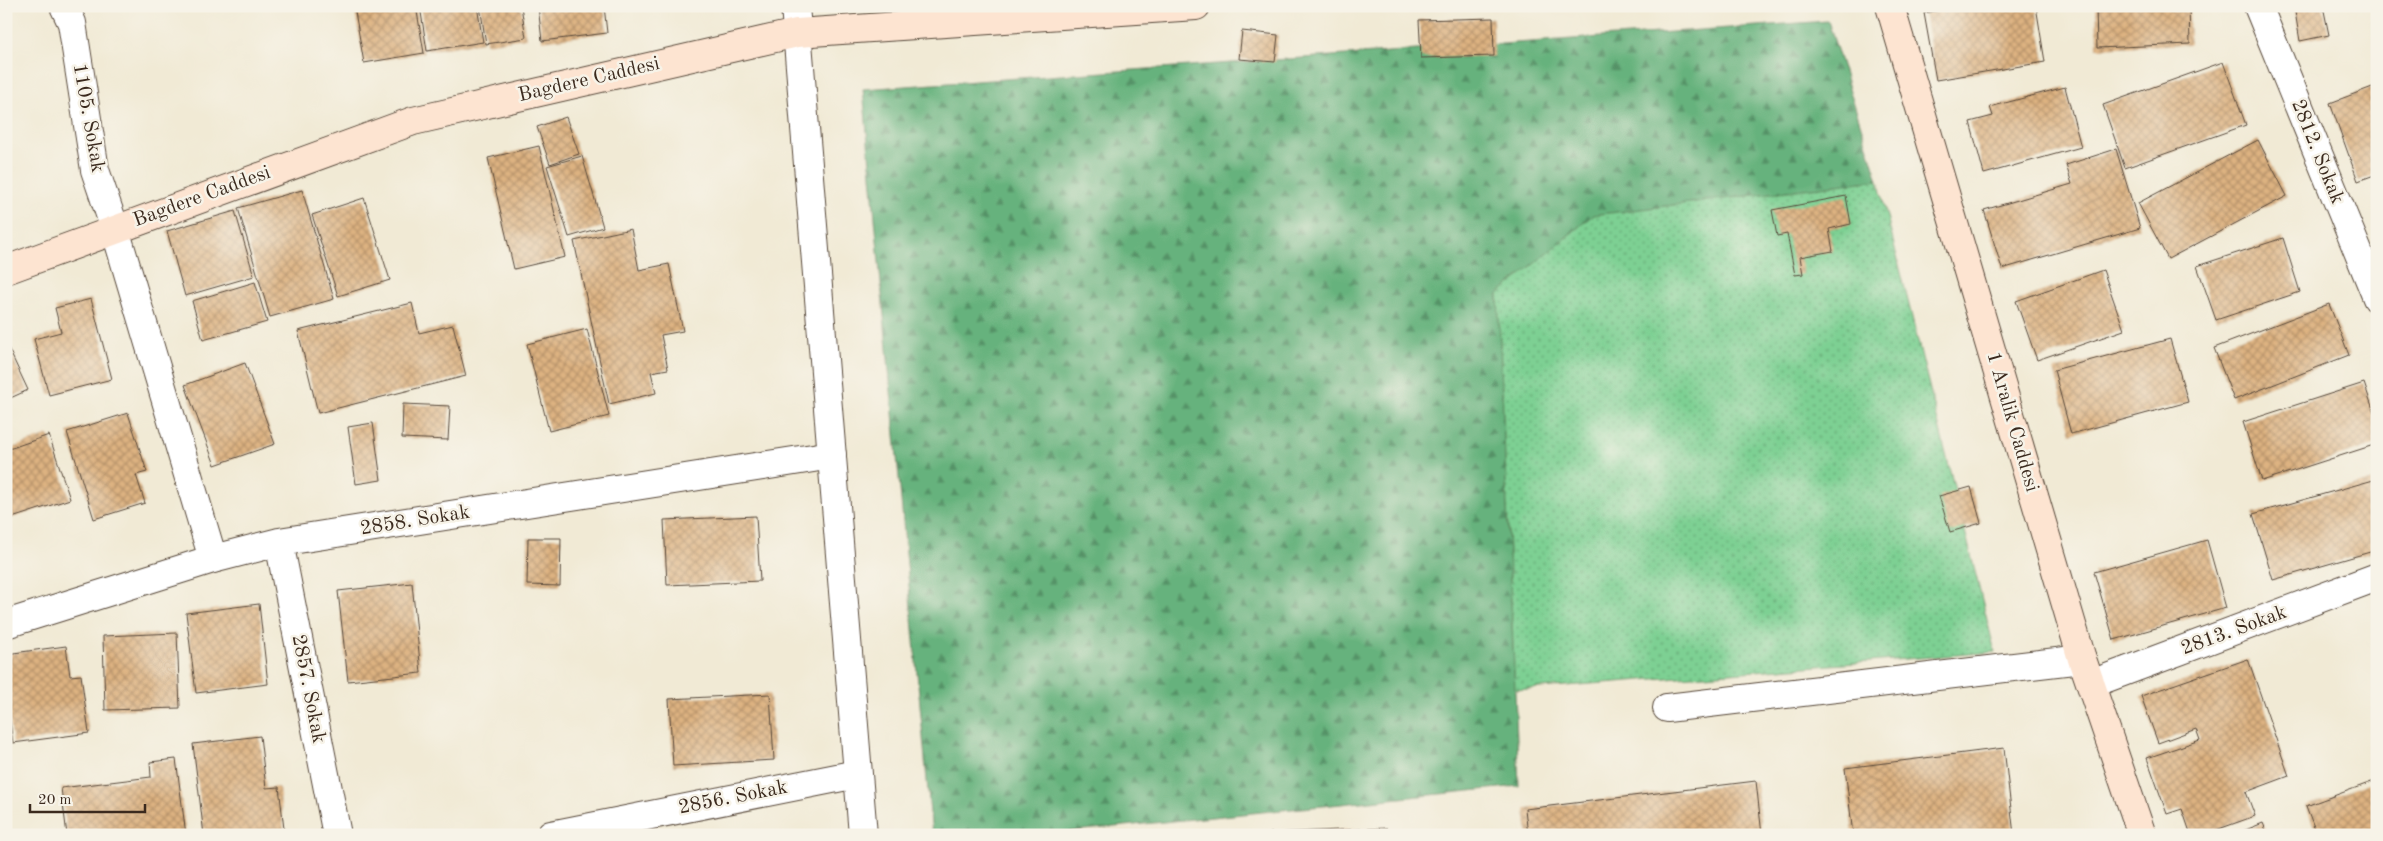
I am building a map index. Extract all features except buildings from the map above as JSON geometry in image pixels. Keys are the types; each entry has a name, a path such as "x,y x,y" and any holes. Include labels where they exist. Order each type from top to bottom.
{"main road":[{"name":"Bagdere Caddesi","path":"6,270 413,121 797,33 1196,6"},
{"name":"1 Aralik Caddesi","path":"1890,6 2087,672 2142,835"}],"street":[{"name":"1105. Sokak","path":"64,6 72,23 95,170 115,229 213,559"},
{"path":"795,6 863,835"},
{"name":"2812. Sokak","path":"2258,6 2368,249 2377,298"},
{"name":"2858. Sokak","path":"6,624 213,559 279,542 832,455"},
{"name":"2857. Sokak","path":"279,542 337,835"},
{"name":"2813. Sokak","path":"1667,708 2087,672 2377,577"},
{"name":"2856. Sokak","path":"550,835 858,774"}],"green space":[{"path":"1828,21 1878,180 1593,215 1498,294 1519,786 1035,835 932,835 863,89"},
{"path":"1878,180 1995,652 1515,690 1498,294 1593,215"}]}
